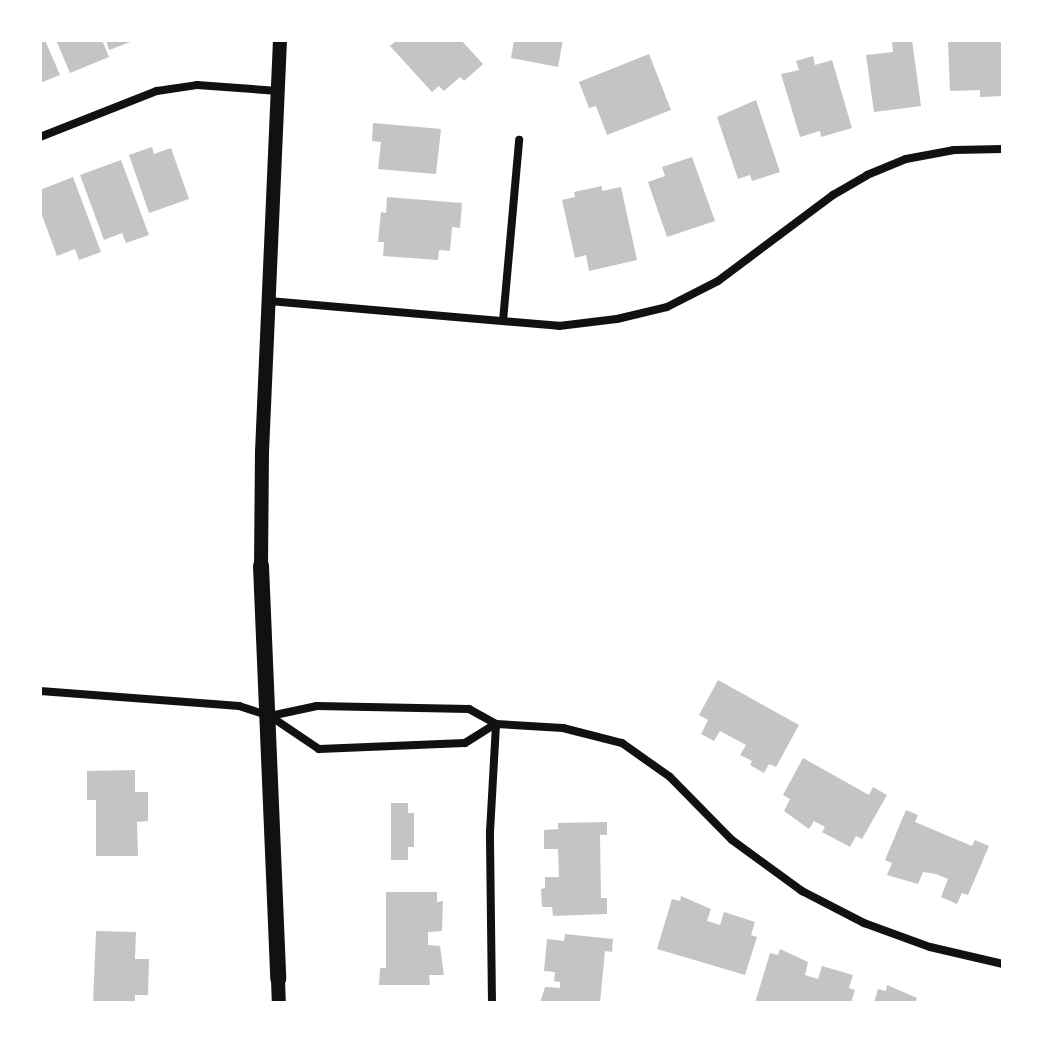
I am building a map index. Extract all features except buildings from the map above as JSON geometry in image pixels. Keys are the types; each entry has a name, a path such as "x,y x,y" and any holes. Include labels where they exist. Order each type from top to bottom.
{"main road":[{"path":"261,566 270,716 278,979"}],"street":[{"path":"261,566 280,40"},
{"path":"40,137 157,91 197,85 278,91"},
{"path":"503,321 519,140"},
{"path":"269,301 559,326 617,319 667,307 718,281 833,195 867,175 906,159 954,150 1003,149"},
{"path":"40,691 239,706 270,716 319,749 465,743 496,724"},
{"path":"270,716 317,706 469,709 496,724 563,728 622,743 670,777 732,840 802,891 864,923 917,942 1003,964"},
{"path":"492,1003 490,832 496,724"},
{"path":"278,979 279,1003"}]}
